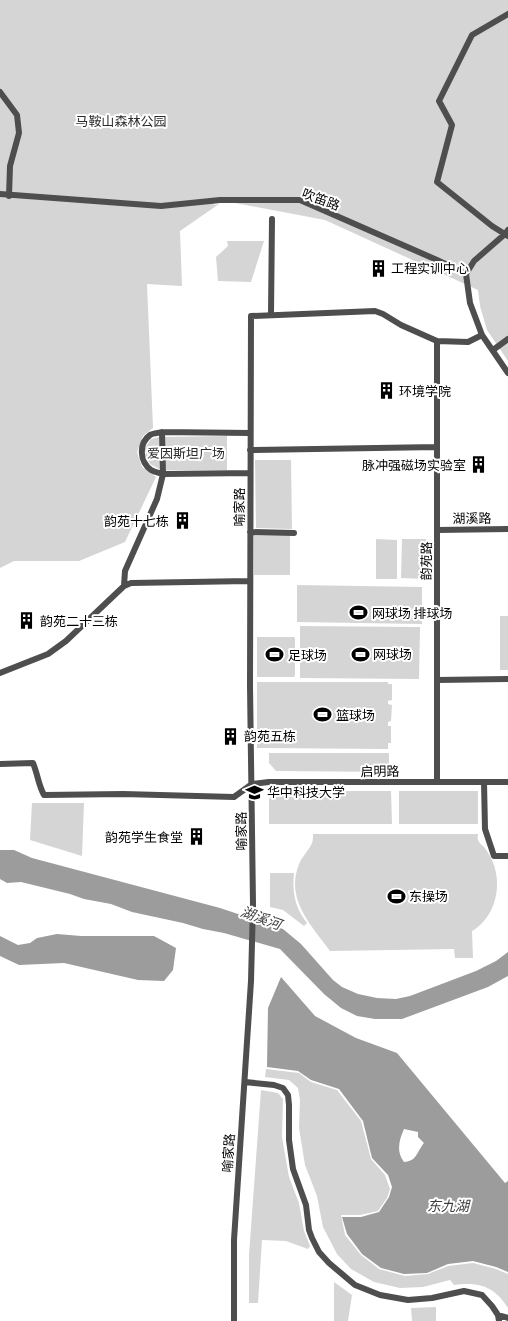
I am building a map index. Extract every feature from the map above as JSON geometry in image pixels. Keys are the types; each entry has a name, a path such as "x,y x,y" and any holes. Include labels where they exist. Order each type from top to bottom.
{"street":[{"path":"508,14 472,35 439,101 452,125 437,182 492,226 507,233 474,261 466,274 470,303 482,335 508,373"},
{"path":"0,92 17,115 19,133 10,166 9,196"},
{"name":"吹笛路","path":"0,194 9,196 161,206 220,200 300,200 466,274"},
{"path":"272,219 271,314 375,311 436,341 468,342 482,335"},
{"name":"喻家路","path":"234,1321 234,1240 239,1143 252,981 253,904 250,581 251,316 271,314"},
{"path":"493,350 508,339"},
{"name":"韵苑路","path":"436,341 438,781"},
{"path":"250,433 162,432 151,435 144,443 141,452 144,463 152,471 163,474 250,473"},
{"path":"124,586 126,571 157,499 163,474 162,432"},
{"path":"250,450 437,447"},
{"name":"湖溪路","path":"437,530 508,529"},
{"path":"250,532 294,533"},
{"path":"0,673 48,654 66,641 124,586 131,583 250,581"},
{"path":"437,680 508,679"},
{"path":"0,764 33,764 38,774 39,785 44,795 116,794 234,797 252,784"},
{"name":"启明路","path":"252,784 269,782 508,782"},
{"path":"484,782 485,829 494,856 508,856"},
{"path":"245,1082 274,1085 283,1088 288,1095 288,1140 293,1169 306,1206 309,1230 319,1252 336,1270 355,1286 380,1295 394,1298 408,1300 432,1298 464,1291 482,1295 492,1306 498,1318 508,1318"}],"green space":[{"name":"马鞍山森林公园","path":"0,0 508,0 508,361 487,330 480,306 478,290 325,220 219,200 213,205 219,204 180,231 182,286 147,284 153,428 143,436 137,452 142,467 156,477 125,542 79,561 14,561 0,568"},
{"path":"227,241 264,241 251,282 218,281 216,257 228,246"},
{"name":"爱因斯坦广场","path":"227,436 227,470 161,470 150,464 146,456 145,448 151,439 159,437"},
{"path":"255,460 291,460 292,529 256,528"},
{"path":"254,534 290,535 290,575 254,575"},
{"path":"376,539 397,540 397,579 376,579"},
{"path":"402,539 426,539 425,579 401,578"},
{"name":"网球场 排球场","path":"297,585 422,587 422,624 297,622"},
{"path":"500,616 508,616 508,670 500,670"},
{"name":"网球场","path":"300,626 420,627 419,679 300,678"},
{"name":"足球场","path":"257,637 294,637 294,677 257,677"},
{"name":"篮球场","path":"257,682 388,682 388,684 392,684 392,700 388,701 388,704 392,705 391,721 388,722 388,726 391,726 391,743 388,743 388,749 257,748"},
{"path":"269,753 389,753 389,772 276,771 269,763"},
{"path":"276,791 391,791 392,824 269,824 269,799"},
{"path":"399,791 478,791 478,824 399,824"},
{"path":"32,803 84,803 82,856 30,840"},
{"name":"东操场","path":"313,834 478,834 478,841 484,847 492,860 497,879 497,889 492,909 480,925 472,931 473,958 455,958 454,949 330,951 302,911 295,889 299,864 311,845"},
{"path":"270,873 294,873 295,900 307,923 304,926 283,910 270,907"},
{"path":"266,1069 299,1073 311,1082 337,1090 361,1121 371,1159 385,1175 390,1189 387,1198 378,1211 360,1215 341,1215 345,1235 361,1255 379,1269 405,1276 428,1274 448,1266 473,1263 496,1269 508,1274 508,1308 491,1290 478,1285 454,1285 450,1280 423,1287 400,1288 374,1282 351,1269 337,1254 323,1227 317,1196 305,1165 299,1128 300,1100 298,1088 289,1080 265,1077"},
{"path":"261,1090 278,1093 283,1099 282,1137 289,1177 299,1203 304,1231 310,1246 308,1249 286,1241 262,1240 258,1303 249,1303 249,1255"},
{"path":"334,1282 352,1295 348,1321 334,1321"},
{"path":"436,1307 436,1321 412,1321 411,1308"}],"water":[{"path":"0,850 14,850 32,858 220,908 283,929 301,944 333,980 342,987 358,994 377,998 396,999 410,996 476,971 496,961 508,952 508,976 488,987 402,1019 375,1019 357,1016 341,1008 324,994 280,949 224,933 132,912 111,904 84,899 21,882 7,883 0,879"},
{"path":"57,934 81,936 154,936 176,948 173,970 164,981 138,980 64,963 19,965 0,956 0,936 18,945 30,943 37,938"},
{"name":"东九湖","path":"281,977 315,1016 356,1038 397,1053 505,1183 508,1181 508,1272 473,1261 448,1264 427,1273 404,1274 381,1268 362,1254 347,1234 342,1217 361,1217 379,1212 389,1197 392,1187 388,1175 372,1158 363,1121 339,1089 311,1080 298,1071 267,1067 268,1008","holes":["404,1129 418,1132 418,1137 424,1143 414,1158 404,1162 401,1158 399,1150"]}],"place":[{"name":"工程实训中心","path":"378,268"},
{"name":"环境学院","path":"386,391"},
{"name":"脉冲强磁场实验室","path":"479,465"},
{"name":"韵苑十七栋","path":"182,521"},
{"name":"网球场 排球场","path":"359,613"},
{"name":"韵苑二十三栋","path":"27,621"},
{"name":"网球场","path":"360,654"},
{"name":"足球场","path":"275,655"},
{"name":"篮球场","path":"323,715"},
{"name":"韵苑五栋","path":"231,736"},
{"name":"华中科技大学","path":"254,792"},
{"name":"韵苑学生食堂","path":"196,837"},
{"name":"东操场","path":"396,896"}],"water label":[{"name":"湖溪河","path":"261,918"}]}
